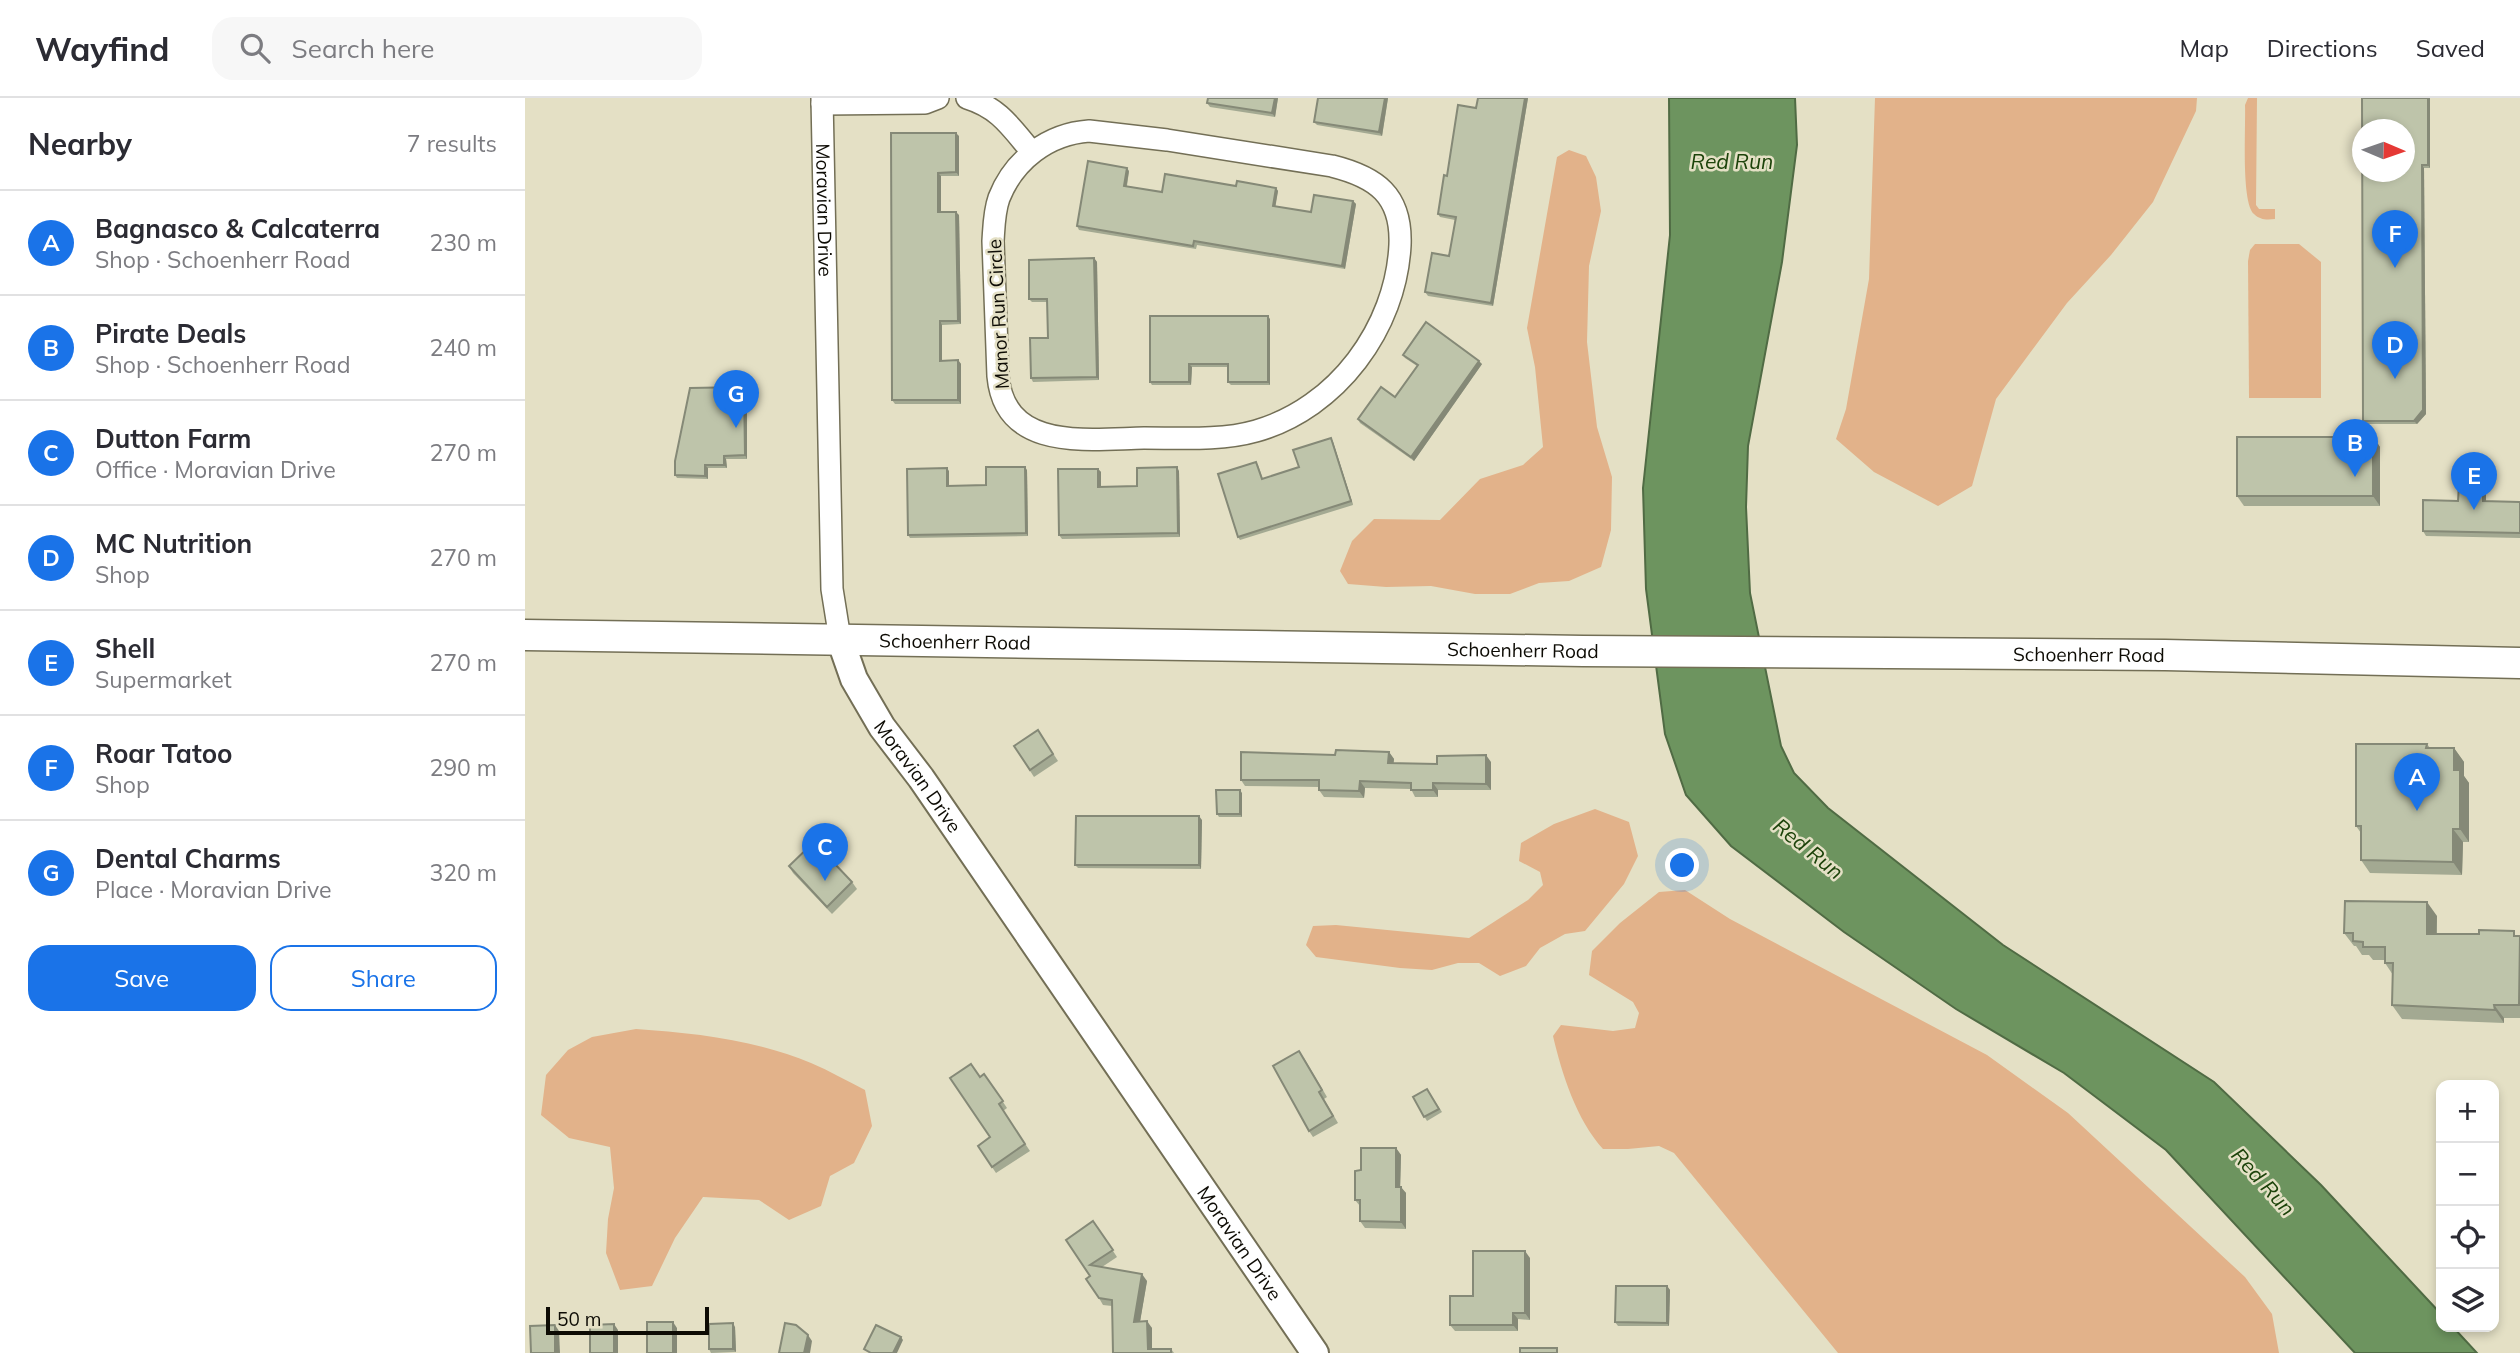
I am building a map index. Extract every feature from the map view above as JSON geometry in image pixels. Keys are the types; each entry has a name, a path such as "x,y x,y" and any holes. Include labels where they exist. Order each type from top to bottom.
{"main road":[{"name":"Schoenherr Road","path":"525,635 1583,652 2165,654 2520,663"}],"street":[{"path":"822,101 925,103 938,98"},
{"path":"967,98 986,104 1003,117 1031,151"},
{"name":"Moravian Drive","path":"822,101 832,589 840,639 853,679 882,727 921,778 1315,1353"},
{"name":"Manor Run Circle","path":"1089,131 1286,158 1353,171 1384,188 1397,214 1401,232 1394,280 1375,334 1353,368 1312,405 1255,432 1141,439 1061,439 1041,434 1006,408 999,392 998,376 994,219 998,200 1006,183 1031,151 1074,132 1089,131"}],"shaded area":[{"path":"1875,98 2197,98 2196,111 2153,202 2111,255 2067,303 1996,399 1972,486 1938,506 1874,472 1836,439 1846,409 1869,279"},
{"path":"2248,98 2257,98 2256,205 2259,209 2275,209 2275,219 2264,219 2254,214 2247,195 2245,105"},
{"path":"1569,150 1586,156 1596,177 1601,211 1589,266 1587,342 1597,427 1612,477 1611,530 1601,567 1569,581 1539,583 1510,594 1475,594 1431,586 1348,584 1340,571 1352,541 1374,519 1440,520 1480,479 1523,465 1543,447 1535,367 1527,328 1557,157"},
{"path":"2255,244 2299,244 2321,262 2321,398 2249,398 2248,261 2250,250"},
{"path":"1595,809 1629,822 1638,856 1624,884 1585,931 1565,934 1540,948 1526,966 1500,976 1479,963 1458,963 1432,970 1400,968 1316,957 1306,945 1313,926 1336,925 1469,938 1528,900 1543,885 1540,872 1519,861 1521,843 1554,824"},
{"path":"1685,890 1730,919 1987,1055 2068,1113 2245,1277 2272,1314 2279,1353 1838,1353 1674,1153 1659,1146 1603,1149 1585,1124 1566,1081 1553,1036 1561,1025 1613,1031 1635,1028 1639,1013 1633,1002 1589,975 1592,951 1620,923 1659,892"},
{"path":"636,1029 747,1043 811,1063 865,1090 872,1126 854,1163 830,1176 821,1206 789,1220 759,1200 703,1197 675,1238 652,1286 620,1290 606,1253 608,1219 614,1188 610,1147 569,1138 541,1115 546,1075 568,1050 592,1037"}],"water":[{"name":"Red Run","path":"1669,98 1795,98 1797,145 1782,262 1748,446 1746,507 1750,593 1781,746 1794,773 1828,808 2003,945 2214,1082 2321,1185 2436,1309 2436,1332 2458,1332 2477,1353 2355,1353 2166,1150 2064,1073 1956,1009 1844,932 1731,846 1686,795 1665,734 1646,589 1643,488 1670,235"}],"building":[{"path":"1208,98 1275,98 1272,113 1207,103"},
{"path":"1318,98 1385,98 1379,132 1314,122"},
{"path":"1478,98 1525,98 1491,303 1425,292 1432,253 1449,256 1456,217 1438,214 1458,105 1476,108"},
{"path":"2362,98 2428,98 2428,165 2422,165 2423,410 2414,421 2363,421 2362,182 2415,182 2415,119 2362,119"},
{"path":"891,133 956,133 956,172 938,173 938,212 956,212 958,321 940,321 940,361 958,360 958,400 892,400"},
{"path":"1088,161 1127,168 1124,186 1162,192 1165,174 1236,186 1237,181 1276,188 1273,206 1311,212 1314,195 1353,201 1342,266 1194,241 1193,246 1077,226"},
{"path":"1094,258 1097,377 1031,378 1030,338 1048,338 1047,299 1029,299 1029,260"},
{"path":"1150,316 1268,316 1268,382 1228,382 1228,364 1189,364 1189,382 1150,382"},
{"path":"1426,322 1479,361 1411,457 1358,419 1381,387 1395,397 1418,365 1403,355"},
{"path":"744,387 745,455 724,456 724,465 705,465 705,476 675,475 675,461 690,388"},
{"path":"2237,437 2373,437 2373,496 2237,496"},
{"path":"1331,438 1351,501 1238,537 1218,474 1256,462 1262,479 1299,467 1293,450"},
{"path":"986,467 1025,467 1026,533 908,535 907,469 947,468 947,486 986,485"},
{"path":"1177,467 1178,533 1059,535 1058,469 1098,469 1098,487 1137,486 1137,468"},
{"path":"2459,484 2483,484 2483,501 2520,502 2520,533 2423,531 2423,500 2458,501"},
{"path":"1038,730 1053,754 1030,770 1014,746"},
{"path":"2356,744 2427,744 2426,748 2454,748 2454,770 2460,770 2460,829 2453,829 2453,862 2361,860 2361,826 2356,826"},
{"path":"1336,750 1389,752 1388,763 1437,764 1437,756 1486,755 1486,784 1433,783 1433,790 1411,790 1411,783 1360,781 1359,791 1319,790 1319,780 1241,780 1241,752 1335,755"},
{"path":"1216,790 1240,790 1240,814 1217,814"},
{"path":"1076,816 1199,816 1199,865 1075,865"},
{"path":"814,842 852,882 827,907 789,866"},
{"path":"2345,901 2427,902 2427,934 2479,934 2479,930 2514,931 2514,936 2520,936 2519,1005 2494,1005 2495,1010 2392,1005 2393,963 2385,963 2385,947 2363,947 2363,942 2353,941 2353,933 2344,933"},
{"path":"1299,1051 1322,1090 1319,1092 1333,1116 1309,1131 1273,1066"},
{"path":"971,1064 980,1077 984,1074 1003,1101 999,1104 1025,1144 992,1167 978,1146 990,1137 950,1078"},
{"path":"1427,1089 1439,1109 1424,1117 1413,1097"},
{"path":"1361,1148 1396,1148 1396,1187 1401,1187 1401,1222 1360,1221 1360,1200 1355,1200 1355,1171 1361,1170"},
{"path":"1093,1221 1113,1250 1090,1265 1142,1274 1134,1322 1147,1321 1148,1349 1171,1349 1171,1353 1113,1353 1112,1300 1099,1298 1086,1279 1090,1276 1066,1240"},
{"path":"1473,1251 1525,1251 1525,1313 1513,1313 1513,1325 1450,1325 1450,1296 1473,1296"},
{"path":"1616,1286 1667,1286 1667,1323 1615,1322"},
{"path":"647,1322 673,1322 673,1353 647,1353"},
{"path":"733,1323 733,1349 709,1349 709,1324"},
{"path":"785,1323 796,1325 808,1335 804,1353 779,1353"},
{"path":"614,1324 614,1353 590,1353 590,1325"},
{"path":"555,1325 555,1353 531,1353 530,1326"},
{"path":"876,1325 901,1337 893,1353 871,1353 864,1349"},
{"path":"1520,1348 1557,1348 1557,1353 1520,1353"}],"place":[{"name":"Roar Tatoo","path":"2395,268"},
{"name":"MC Nutrition","path":"2395,379"},
{"name":"Dental Charms","path":"736,428"},
{"name":"Pirate Deals","path":"2355,477"},
{"name":"Shell","path":"2474,510"},
{"name":"Bagnasco & Calcaterra","path":"2417,811"},
{"name":"Dutton Farm","path":"825,881"}]}
